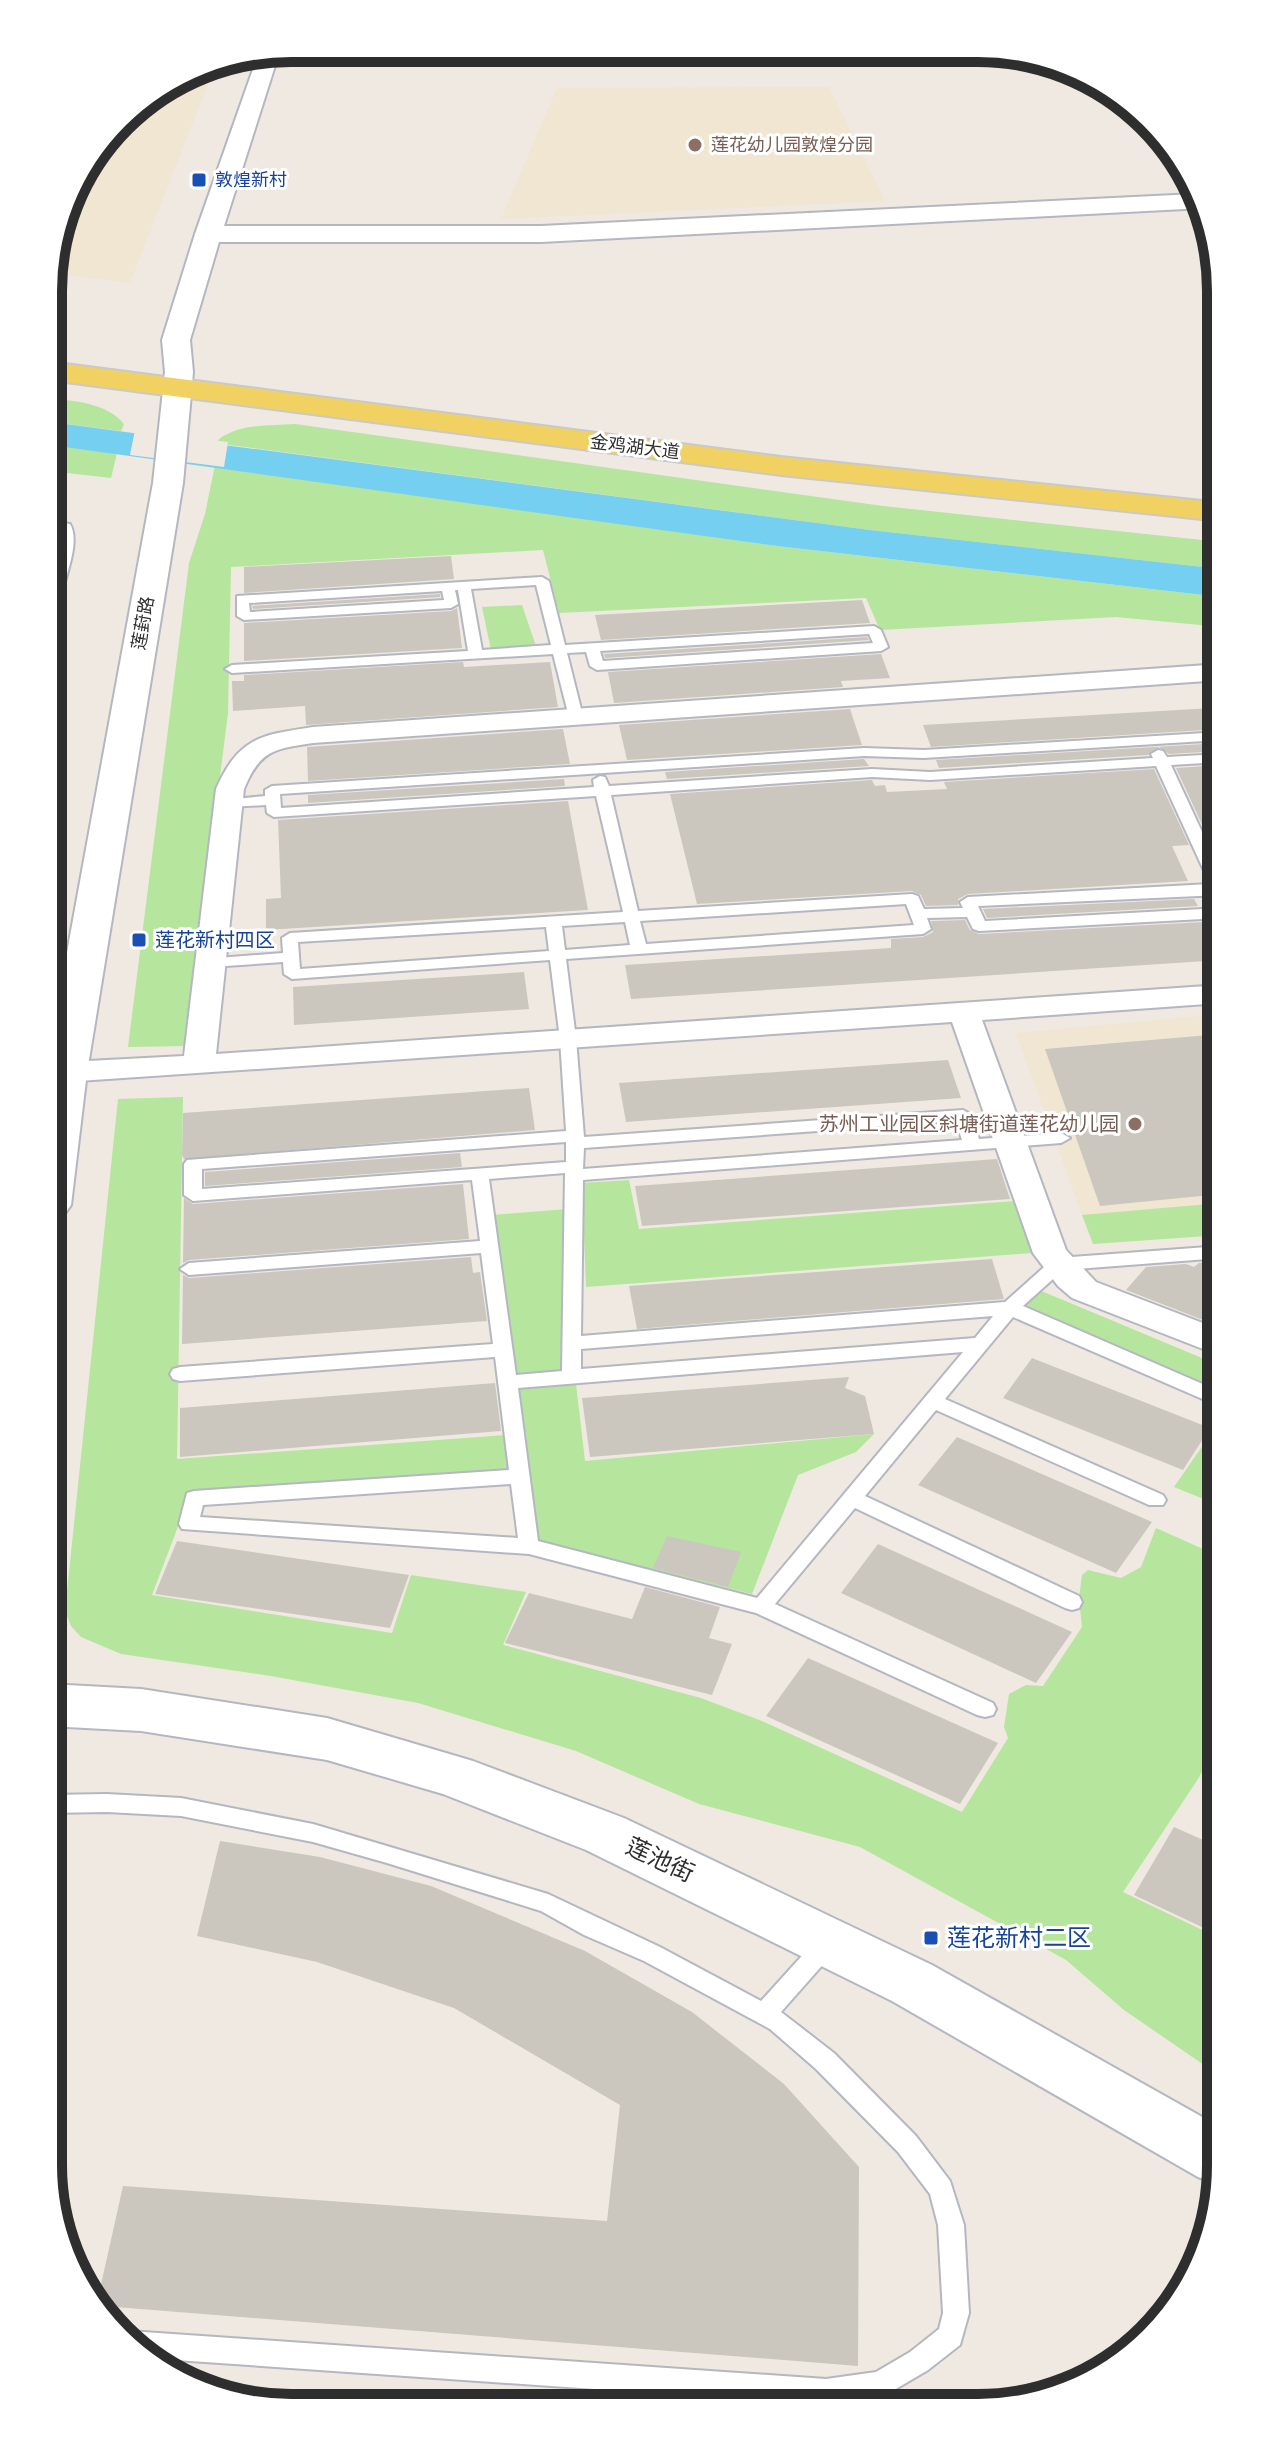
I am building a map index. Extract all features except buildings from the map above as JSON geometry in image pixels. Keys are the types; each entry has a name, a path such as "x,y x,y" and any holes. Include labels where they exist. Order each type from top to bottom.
{"main road":[{"name":"莲葑路","path":"62,1051 168,483 178,379 176,340 208,234 266,63"},
{"path":"208,234 541,234 1188,202"},
{"name":"金鸡湖大道","path":"62,357 178,379 703,456 1083,500 1207,511"},
{"name":"金鸡湖大道","path":"62,372 178,379 1082,482 1207,493"},
{"name":"莲池街","path":"62,1706 141,1710 313,1736 454,1776 605,1834 927,1991 1207,2151"}],"street":[{"path":"199,1065 229,803 240,764 252,750 271,742 313,735 1207,673"},
{"path":"62,1072 1207,995"},
{"path":"964,1012 1050,1253 1058,1264 1084,1290 1207,1338"}],"lane":[{"path":"448,587 451,604 244,616 242,599 542,581 576,717"},
{"path":"464,586 476,655"},
{"path":"232,669 874,630 881,647 597,666 592,648"},
{"path":"1207,737 924,754 864,752 272,790 274,813 872,773 930,776 1207,759"},
{"path":"1152,740 1207,861"},
{"path":"894,753 897,774"},
{"path":"597,769 639,950"},
{"path":"443,779 445,801"},
{"path":"229,803 273,800"},
{"path":"1207,890 968,902 979,926 1207,914"},
{"path":"912,899 923,929 292,974 290,938 630,915 912,899"},
{"path":"918,914 973,912"},
{"path":"553,920 568,1039 575,1140 571,1378"},
{"path":"211,962 291,957"},
{"path":"972,1145 963,1115 193,1164 193,1195 480,1174 573,1171 972,1145 1061,1138"},
{"path":"480,1174 529,1546"},
{"path":"189,1269 490,1246"},
{"path":"761,1607 1010,1308 1058,1264 1207,1253"},
{"path":"572,1343 1010,1308 1207,1394"},
{"path":"507,1382 979,1344"},
{"path":"180,1374 503,1350"},
{"path":"932,1401 1156,1500"},
{"path":"520,1476 194,1498 189,1524 529,1546 761,1607 985,1709"},
{"path":"851,1498 1072,1602"},
{"path":"62,1804 181,1807 313,1833 548,1904 592,1928 652,1954 778,2022 825,2061 907,2144 941,2189 951,2225 956,2313 951,2336 919,2361 880,2384 826,2392 151,2346"},
{"path":"764,2014 829,1942"}],"shaded area":[{"path":"211,76 130,283 63,275 70,232 79,203 101,164 140,119 176,93"},
{"name":"莲花幼儿园敦煌分园","path":"829,87 885,201 501,219 557,88"},
{"name":"苏州工业园区斜塘街道莲花幼儿园","path":"1207,1015 1207,1236 1093,1244 1016,1033"}],"green space":[{"path":"62,400 100,407 124,424 121,431 62,424"},
{"path":"295,424 883,506 1207,541 1207,567 870,530 215,443 232,432"},
{"path":"62,446 117,453 111,478 62,472"},
{"path":"215,465 777,546 1207,595 1207,626 1116,617 880,630 866,598 559,613 543,550 231,567 228,713 186,1046 128,1047 189,563 205,514"},
{"path":"522,605 537,649 491,650 482,607"},
{"path":"183,1097 177,1459 506,1435 510,1474 190,1495 152,1595 392,1633 411,1575 526,1592 503,1645 701,1698 762,1721 962,1812 1008,1738 1004,1727 1009,1694 1026,1685 1043,1686 1082,1627 1079,1598 1082,1575 1088,1570 1121,1578 1141,1567 1156,1528 1207,1551 1207,1763 1123,1892 1207,1932 1207,2067 1124,2010 1066,1960 860,1847 699,1804 576,1751 418,1703 271,1676 121,1654 81,1637 71,1626 65,1611 118,1099"},
{"path":"629,1180 639,1229 1015,1201 1032,1253 586,1287 582,1183"},
{"path":"1207,1204 1207,1236 1093,1244 1082,1215"},
{"path":"567,1209 565,1372 512,1376 492,1215"},
{"path":"1039,1290 1207,1360 1207,1387 1021,1310"},
{"path":"576,1384 585,1461 874,1434 856,1452 798,1475 752,1594 535,1540 513,1388"},
{"path":"1207,1439 1207,1500 1174,1487"}],"water":[{"path":"62,424 870,530 1207,567 1207,595 777,546 62,447"}],"pier":[{"path":"135,430 228,442 224,467 130,455"}],"place":[{"name":"莲花幼儿园敦煌分园","path":"695,145"},
{"name":"敦煌新村","path":"199,180"},
{"name":"莲花新村四区","path":"139,940"},
{"name":"苏州工业园区斜塘街道莲花幼儿园","path":"1135,1124"},
{"name":"莲花新村二区","path":"931,1938"}]}
